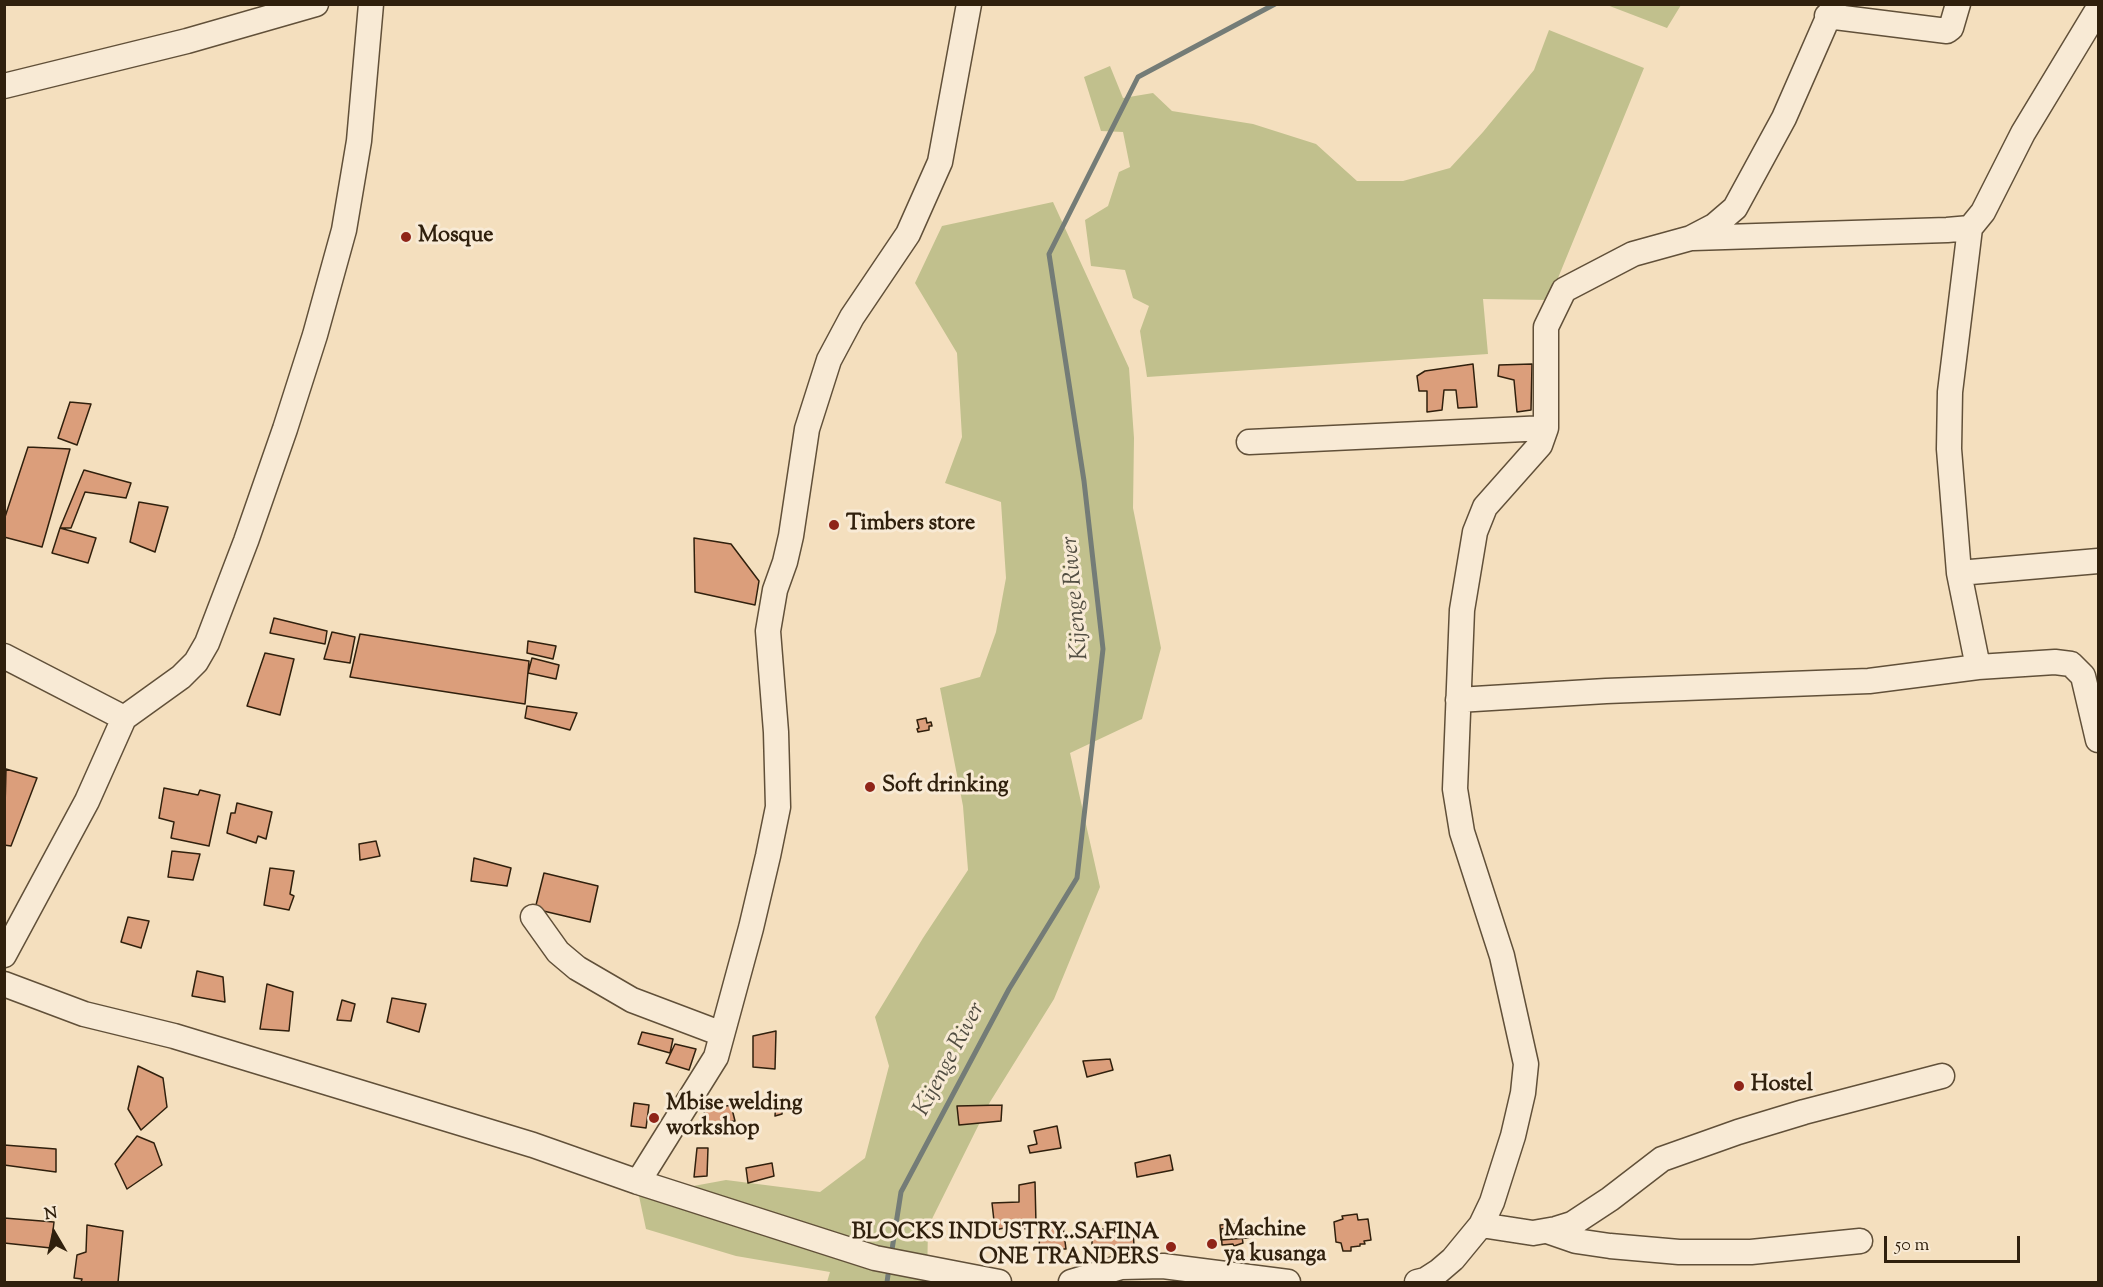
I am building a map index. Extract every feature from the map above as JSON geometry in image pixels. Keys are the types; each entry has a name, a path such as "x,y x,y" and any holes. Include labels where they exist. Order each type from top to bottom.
{"street":[{"path":"4,86 187,41 316,4"},
{"path":"4,955 87,801 124,718 181,677 196,662 207,642 250,530 315,335 344,230 359,141 371,4"},
{"path":"638,1182 716,1057 752,928 776,819 777,763 768,631 775,590 791,536 807,429 829,360 852,317 908,234 940,162 969,4"},
{"path":"1424,1282 1453,1259 1481,1225 1492,1202 1513,1136 1523,1093 1526,1064 1502,956 1462,832 1455,789 1462,610 1475,532 1485,507 1540,445 1546,428 1546,327 1564,290 1633,254 1691,238 1714,226 1735,208 1784,118 1831,10 1947,31 1951,28 1958,4"},
{"path":"1978,667 1959,573 1949,449 1950,392 1970,228 1983,212 2023,133 2098,9"},
{"path":"1691,238 1970,228"},
{"path":"1249,442 1546,428"},
{"path":"1959,573 2098,561"},
{"path":"4,656 124,718"},
{"path":"1458,700 1606,691 1869,681 1978,667 2055,662 2071,664 2083,676 2098,740"},
{"path":"533,917 558,952 577,968 632,1000 722,1034"},
{"path":"4,984 84,1014 174,1036 533,1145 638,1182 875,1258 999,1282"},
{"path":"1481,1225 1533,1233 1547,1232 1572,1224 1610,1199 1662,1159 1771,1122 1942,1076"},
{"path":"1547,1232 1576,1241 1680,1252 1751,1252 1860,1241"},
{"path":"1071,1282 1121,1267 1163,1266 1288,1282"}],"shaded area":[{"path":"1607,5 1681,5 1667,28"},
{"path":"1549,30 1644,68 1549,300 1483,299 1488,354 1147,377 1140,331 1149,306 1133,298 1125,270 1091,266 1085,220 1108,206 1119,172 1130,167 1123,132 1101,131 1084,77 1110,66 1123,98 1153,93 1172,111 1253,124 1316,144 1357,181 1403,181 1450,168 1534,70"},
{"path":"1053,202 1129,368 1134,438 1133,508 1161,648 1142,719 1070,753 1100,887 1054,999 990,1102 928,1227 927,1282 827,1282 830,1272 736,1256 646,1229 639,1196 726,1180 820,1192 865,1158 889,1066 875,1017 968,870 963,806 940,688 980,677 996,632 1006,578 1001,502 945,483 962,437 957,353 915,283 942,226"}],"building":[{"path":"1473,364 1477,407 1458,408 1456,390 1444,390 1442,410 1427,412 1427,391 1419,391 1417,376 1425,371"},
{"path":"1532,364 1531,410 1517,412 1514,380 1498,376 1499,365"},
{"path":"70,402 91,404 77,445 58,438"},
{"path":"28,447 70,449 42,547 4,537 4,520"},
{"path":"84,470 131,483 126,498 85,492 71,528 60,528"},
{"path":"139,502 168,507 155,552 130,542"},
{"path":"60,528 96,538 88,563 52,553"},
{"path":"694,538 731,544 759,581 755,605 695,592"},
{"path":"274,618 327,631 325,644 270,633"},
{"path":"332,632 355,637 350,663 324,659"},
{"path":"360,634 529,661 525,704 350,677"},
{"path":"528,641 556,646 553,659 527,653"},
{"path":"265,653 294,659 280,715 247,706"},
{"path":"532,658 559,665 556,679 528,673"},
{"path":"527,706 577,713 570,730 525,718"},
{"path":"926,718 927,723 931,722 932,726 929,726 929,730 918,732 917,720"},
{"path":"6,769 37,778 11,846 4,845"},
{"path":"164,788 198,795 200,790 220,795 209,846 171,838 174,822 159,818"},
{"path":"237,803 272,812 266,839 258,836 256,843 227,833 231,813 235,813"},
{"path":"376,841 380,856 360,860 359,844"},
{"path":"172,851 200,854 193,880 168,877"},
{"path":"474,858 511,868 507,886 471,881"},
{"path":"270,868 294,871 290,894 294,896 289,910 264,905"},
{"path":"544,873 598,886 590,922 535,909"},
{"path":"128,917 149,921 141,948 121,942"},
{"path":"197,971 223,977 225,1002 192,996"},
{"path":"267,984 293,992 289,1031 260,1029"},
{"path":"392,998 426,1004 419,1032 387,1022"},
{"path":"342,1000 355,1004 351,1021 337,1020"},
{"path":"776,1031 775,1069 753,1067 753,1036"},
{"path":"642,1032 673,1039 670,1053 638,1044"},
{"path":"675,1044 696,1049 689,1070 666,1063"},
{"path":"1110,1059 1113,1070 1087,1077 1083,1061"},
{"path":"138,1066 163,1078 167,1107 141,1130 128,1109"},
{"path":"783,1100 782,1114 775,1116 776,1101"},
{"path":"634,1103 649,1105 646,1128 631,1126"},
{"path":"731,1105 735,1121 708,1125 704,1111"},
{"path":"1002,1105 1001,1121 959,1125 957,1106"},
{"path":"1057,1126 1061,1148 1030,1153 1028,1146 1037,1144 1034,1131"},
{"path":"137,1136 154,1143 162,1165 127,1189 115,1164"},
{"path":"4,1145 56,1149 56,1172 4,1165"},
{"path":"697,1148 708,1148 707,1176 694,1177"},
{"path":"1170,1155 1173,1170 1137,1177 1135,1163"},
{"path":"772,1163 774,1176 748,1183 746,1168"},
{"path":"1035,1182 1036,1224 1025,1229 1023,1224 995,1230 992,1203 1019,1202 1019,1185"},
{"path":"1357,1214 1358,1220 1368,1219 1371,1240 1364,1241 1365,1244 1360,1244 1360,1246 1351,1247 1351,1251 1343,1251 1341,1243 1336,1242 1334,1222 1343,1219 1342,1216"},
{"path":"4,1218 54,1222 51,1248 4,1243"},
{"path":"1246,1223 1248,1238 1221,1240 1220,1225"},
{"path":"87,1225 123,1231 118,1282 81,1282 82,1279 74,1278 77,1255 86,1252"},
{"path":"1243,1225 1245,1236 1242,1237 1243,1243 1234,1246 1233,1244 1222,1245 1221,1229"},
{"path":"1063,1226 1066,1249 1039,1249 1040,1228"},
{"path":"1092,1229 1133,1229 1134,1246 1092,1246"}],"waterway":[{"name":"Kijenge River","path":"891,1256 901,1192 1009,989 1077,878 1103,649 1084,481 1049,254 1138,77 1275,4"},
{"name":"Kijenge River","path":"887,1282 889,1268"}],"place":[{"name":"Mosque","path":"406,237"},
{"name":"Timbers store","path":"834,525"},
{"name":"Soft drinking","path":"870,787"},
{"name":"Hostel","path":"1739,1086"},
{"name":"Mbise welding workshop","path":"654,1118"},
{"name":"Machine ya kusanga","path":"1212,1244"},
{"name":"BLOCKS INDUSTRY..SAFINA ONE TRANDERS","path":"1171,1247"}]}
